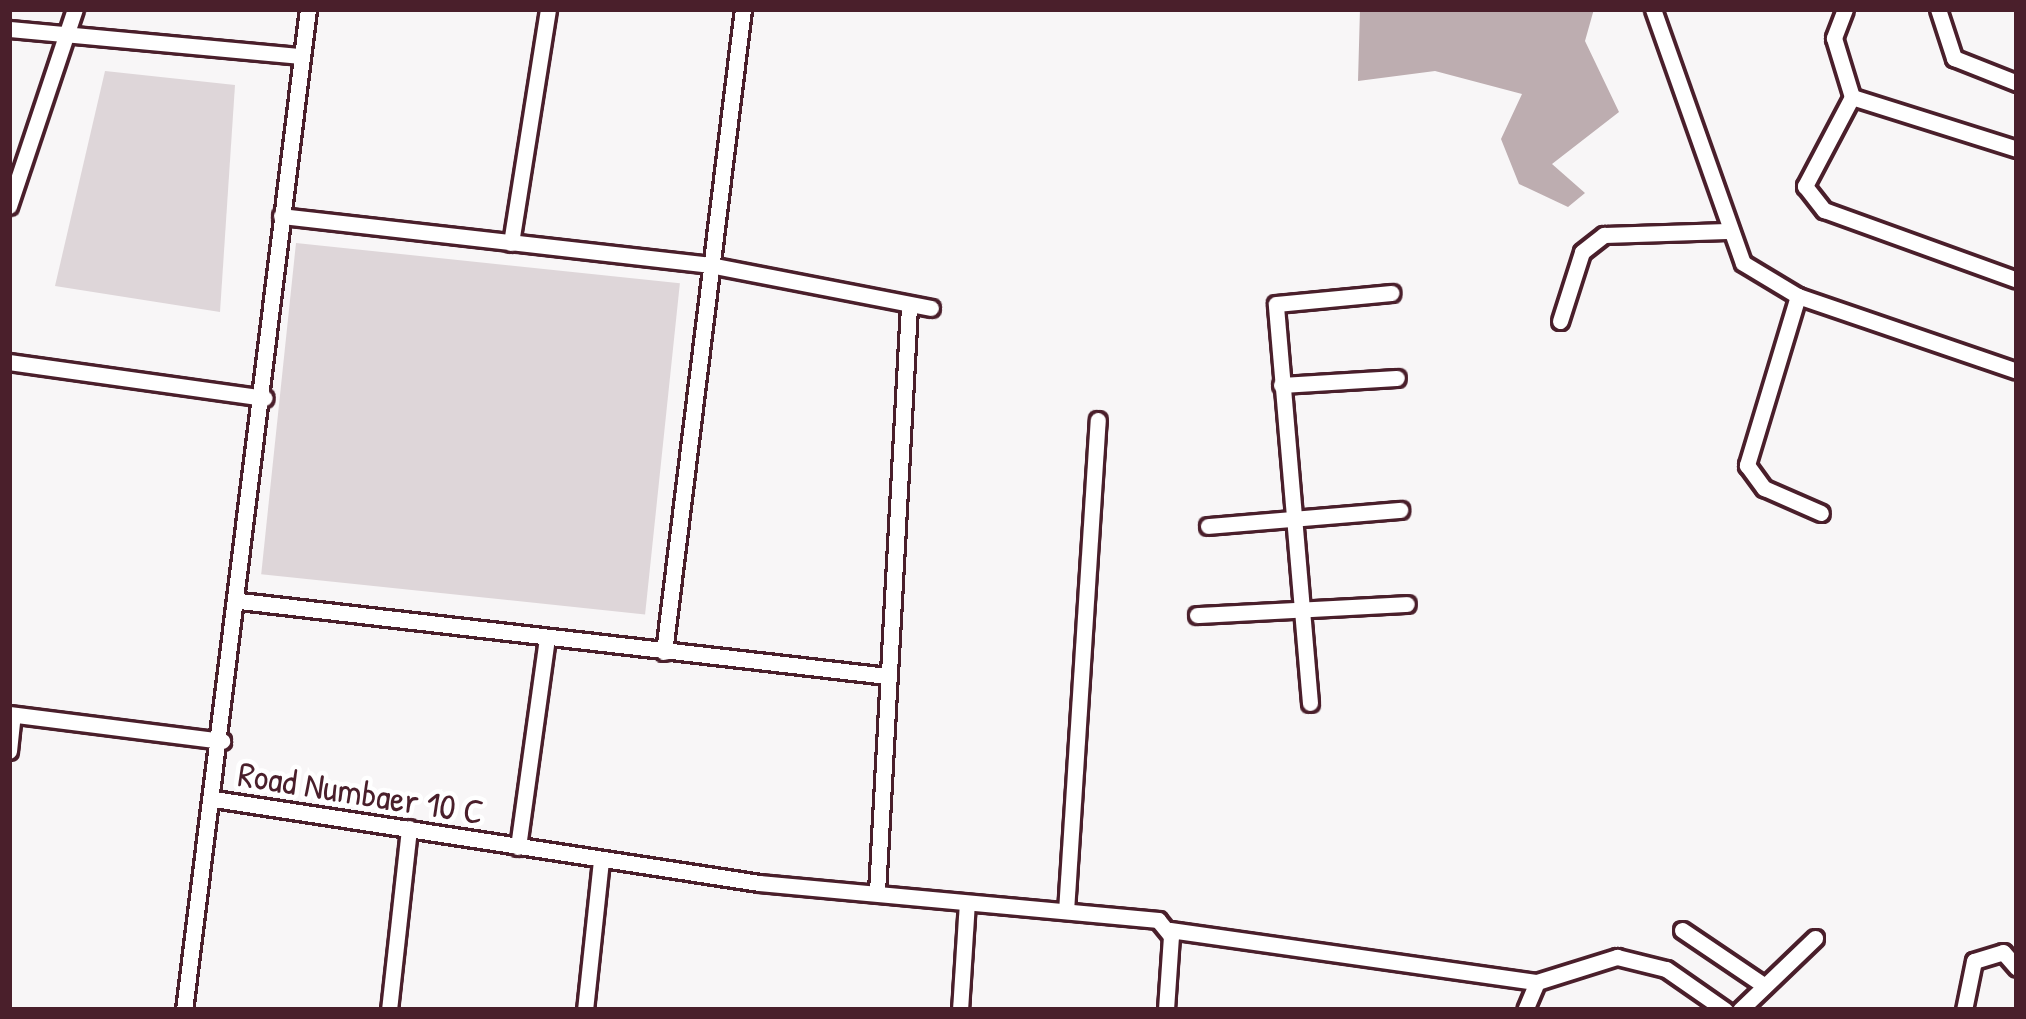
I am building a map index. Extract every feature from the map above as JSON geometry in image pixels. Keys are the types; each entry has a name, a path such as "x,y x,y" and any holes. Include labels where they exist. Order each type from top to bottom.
{"street":[{"path":"9,206 75,9"},
{"name":"Road Numbaer 10 C","path":"308,9 214,800 601,860 967,903 1066,910 1170,930 1538,982"},
{"path":"512,243 548,9"},
{"path":"664,652 743,9"},
{"path":"1653,9 1726,231 1752,272 1798,296 2017,371"},
{"path":"1845,9 1834,38 1852,97 1815,155 1807,197 2017,280"},
{"path":"1938,9 1954,58 2017,83"},
{"path":"9,29 72,29 302,56"},
{"path":"1852,97 2017,149"},
{"path":"281,216 710,265 931,308"},
{"path":"1560,321 1590,242 1726,231"},
{"path":"1310,704 1276,304 1390,292"},
{"path":"1798,296 1747,465 1764,488 1821,513"},
{"path":"878,892 909,307"},
{"path":"9,362 263,398"},
{"path":"1281,385 1396,378"},
{"path":"1066,910 1098,420"},
{"path":"1208,526 1400,510"},
{"path":"240,601 886,676"},
{"path":"1196,615 1408,604"},
{"path":"518,847 547,639"},
{"path":"9,751 11,715 222,741"},
{"path":"184,1010 214,800"},
{"path":"388,1010 409,828"},
{"path":"585,1010 601,860"},
{"path":"960,1010 967,903"},
{"path":"1166,1010 1170,930"},
{"path":"1682,930 1765,986"},
{"path":"1740,1010 1815,938"},
{"path":"1964,1010 1974,961 2003,952 2017,968"},
{"path":"1525,1010 1538,982 1585,961 1639,960 1725,1010"}],"shaded area":[{"path":"1360,9 1594,9 1585,41 1619,112 1552,164 1585,193 1568,207 1519,184 1501,139 1522,94 1435,71 1358,81"},
{"path":"105,71 235,85 220,312 55,286"},
{"path":"296,243 680,283 645,615 261,574"}]}
